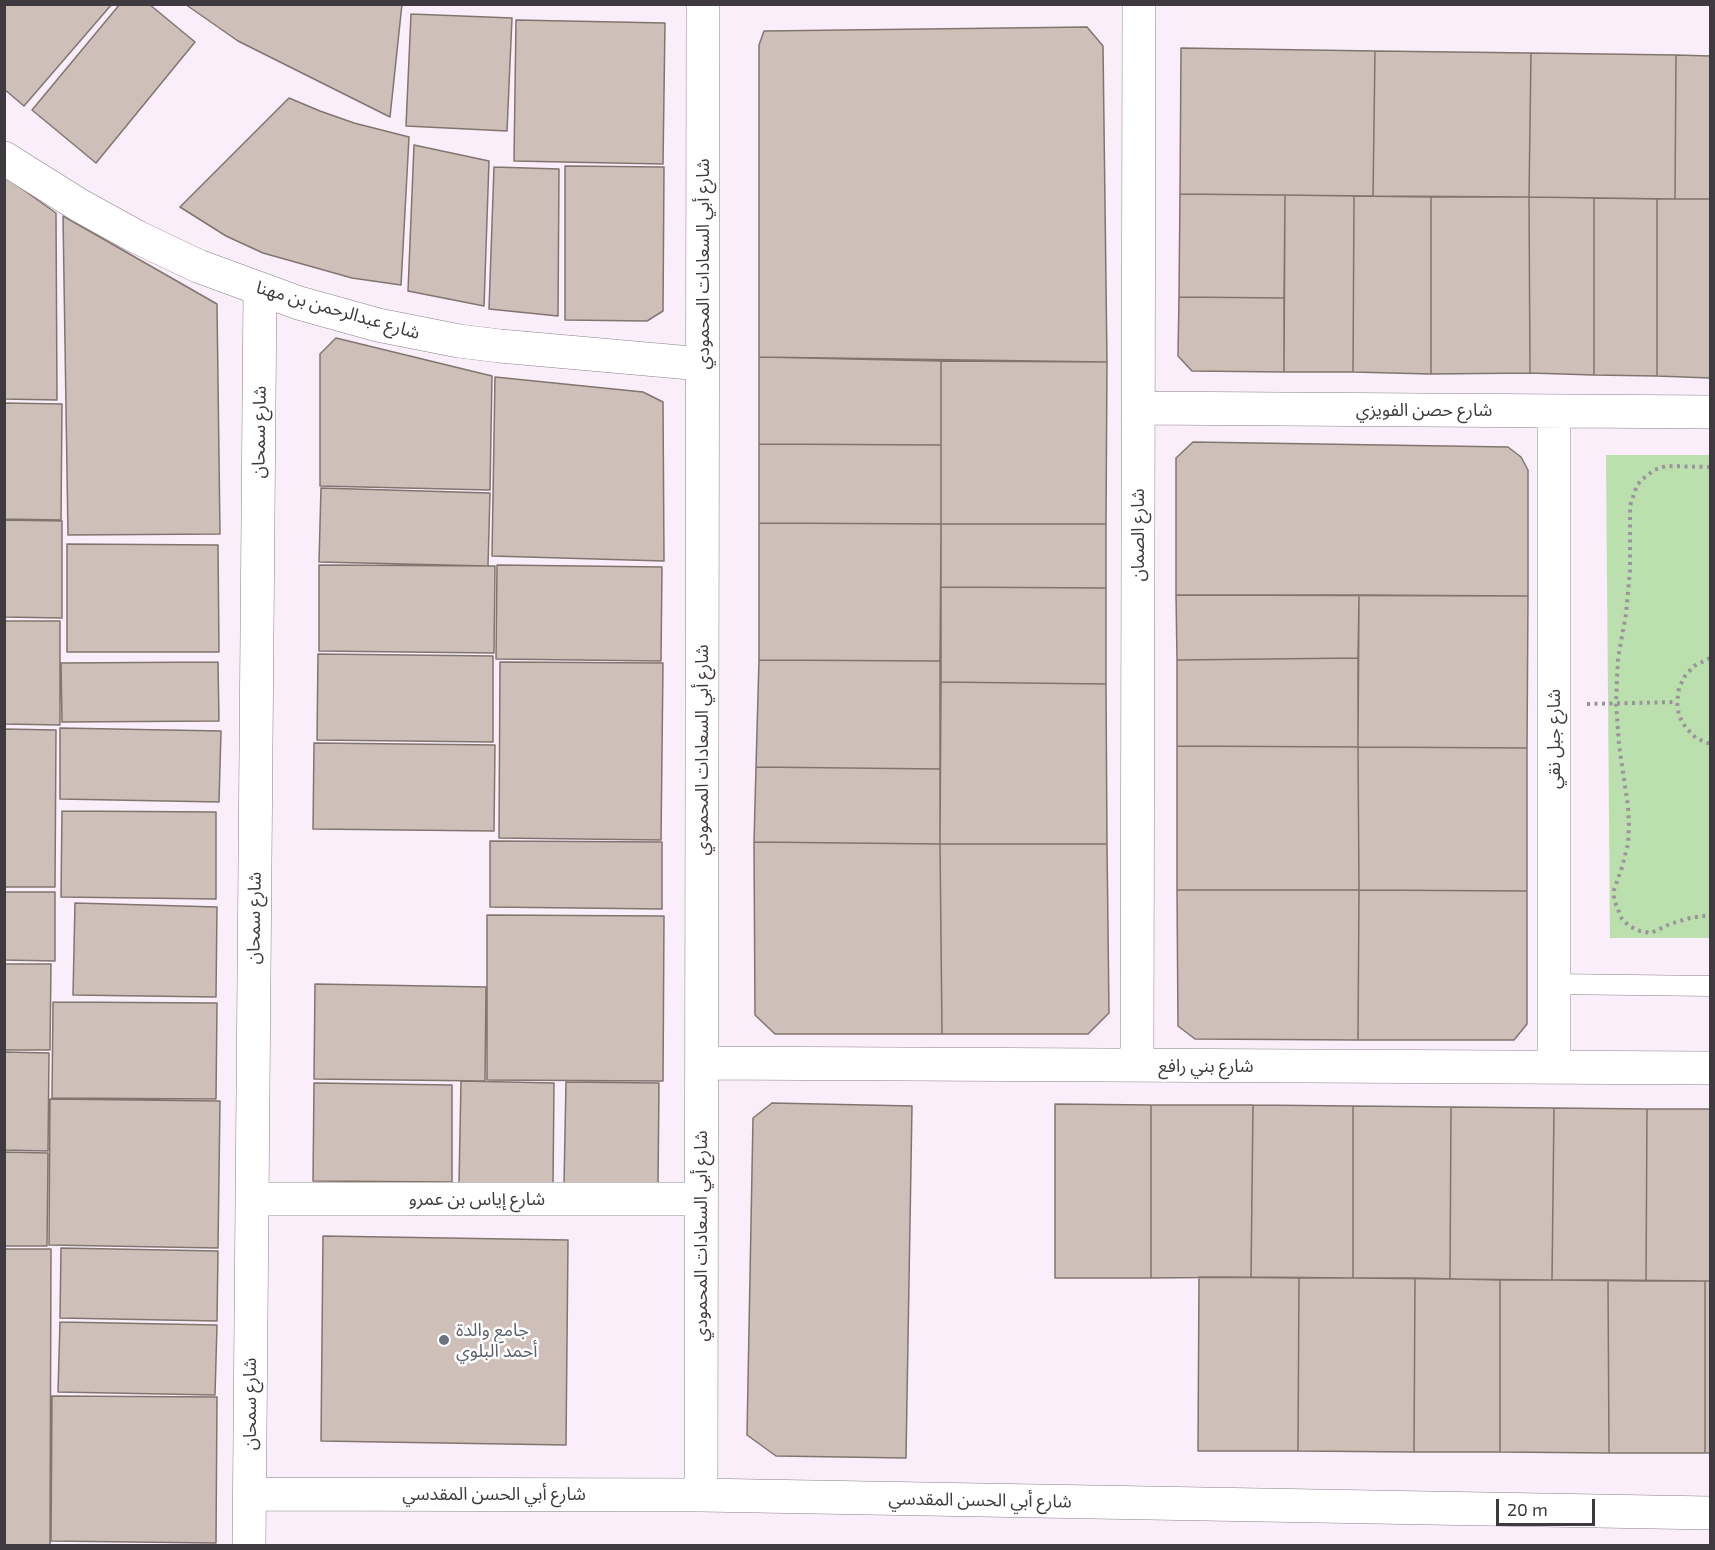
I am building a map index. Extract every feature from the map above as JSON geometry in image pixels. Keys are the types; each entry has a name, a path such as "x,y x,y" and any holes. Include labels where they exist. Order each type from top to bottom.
{"street":[{"name":"شارع أبي السعادات المحمودي","path":"701,1495 703,4"},
{"name":"شارع الصمان","path":"1137,1065 1139,4"},
{"name":"شارع عبدالرحمن بن مهنا","path":"4,158 79,205 137,237 198,266 299,303 368,322 459,341 702,364"},
{"name":"شارع سمحان","path":"249,1545 260,290"},
{"name":"شارع حصن الفويزي","path":"1138,408 1710,412"},
{"name":"شارع جبل نقي","path":"1554,411 1554,1067"},
{"name":"شارع بني رافع","path":"702,1063 1710,1068"},
{"name":"شارع إياس بن عمرو","path":"252,1199 701,1199"},
{"name":"شارع أبي الحسن المقدسي","path":"249,1494 701,1495 1710,1513"}],"lane":[{"path":"1554,984 1710,986"}],"path":[{"path":"1710,467 1666,466 1654,470 1637,485 1630,506 1630,570 1626,614 1618,658 1616,703 1629,825 1628,844 1614,890 1614,900 1622,919 1629,926 1640,931 1652,933 1670,924 1710,915"},
{"path":"1710,658 1694,666 1685,676 1679,688 1677,702 1679,716 1686,728 1696,738 1710,744"},
{"path":"1554,704 1677,702"}],"green space":[{"path":"1606,455 1710,455 1710,938 1610,938"}],"building":[{"path":"6,4 112,4 24,106 4,89 4,6"},
{"path":"120,4 149,4 195,42 96,163 32,110"},
{"path":"185,4 402,4 390,117 238,41"},
{"path":"411,14 512,18 507,131 406,126"},
{"path":"516,20 665,23 663,164 514,161"},
{"path":"1087,27 1103,46 1107,362 759,357 759,45 764,31"},
{"path":"1181,48 1375,51 1373,196 1180,194"},
{"path":"1375,51 1531,53 1529,197 1373,196"},
{"path":"1531,53 1676,55 1675,199 1529,197"},
{"path":"1676,55 1710,56 1710,199 1675,199"},
{"path":"289,98 354,123 409,137 401,285 352,278 263,253 226,236 180,207"},
{"path":"414,145 489,161 484,306 408,291"},
{"path":"565,166 664,167 663,311 647,321 565,320"},
{"path":"494,167 559,169 558,316 489,309"},
{"path":"4,176 56,213 57,400 4,399"},
{"path":"1180,194 1285,195 1284,298 1179,297"},
{"path":"1285,195 1354,196 1353,372 1284,372"},
{"path":"1354,196 1431,197 1431,374 1353,372"},
{"path":"1431,197 1529,197 1530,373 1431,374"},
{"path":"1529,197 1594,198 1594,375 1530,373"},
{"path":"1594,198 1657,199 1657,376 1594,375"},
{"path":"1657,199 1710,199 1710,378 1657,376"},
{"path":"63,216 217,304 220,534 68,535"},
{"path":"1179,297 1284,298 1284,372 1192,371 1178,356"},
{"path":"336,338 492,376 490,490 320,486 320,354"},
{"path":"759,357 941,361 941,445 759,444"},
{"path":"941,361 1107,362 1106,524 941,524"},
{"path":"495,377 643,392 663,402 664,561 492,556"},
{"path":"4,403 62,404 61,520 4,519"},
{"path":"1193,442 1508,447 1521,457 1528,470 1528,596 1176,595 1176,458"},
{"path":"759,444 941,445 941,524 759,523"},
{"path":"321,488 490,493 488,566 319,562"},
{"path":"4,520 62,521 62,618 4,617"},
{"path":"759,523 941,524 940,661 759,660"},
{"path":"941,524 1106,524 1106,588 941,587"},
{"path":"67,544 218,545 219,652 67,652"},
{"path":"319,565 495,566 494,653 319,651"},
{"path":"497,565 662,567 661,661 496,659"},
{"path":"941,587 1106,588 1106,684 941,682"},
{"path":"1176,595 1359,595 1358,658 1177,660"},
{"path":"1359,595 1528,596 1527,748 1358,747"},
{"path":"4,621 60,621 60,725 4,724"},
{"path":"318,654 493,656 493,742 317,740"},
{"path":"1358,658 1358,747 1177,746 1177,660"},
{"path":"759,660 940,661 940,769 756,767"},
{"path":"218,662 219,721 62,722 61,663"},
{"path":"500,662 663,663 661,840 499,838"},
{"path":"941,682 1106,684 1107,844 940,844"},
{"path":"60,728 221,731 219,802 60,799"},
{"path":"4,729 56,730 55,887 4,887"},
{"path":"314,743 495,745 494,831 313,829"},
{"path":"1177,746 1358,747 1359,890 1177,890"},
{"path":"1358,747 1527,748 1527,891 1359,890"},
{"path":"756,767 940,769 940,844 754,842"},
{"path":"62,811 216,812 216,899 61,897"},
{"path":"490,841 662,842 662,909 490,907"},
{"path":"754,842 940,844 942,1034 775,1034 755,1015"},
{"path":"940,844 1107,844 1109,1013 1088,1034 942,1034"},
{"path":"1177,890 1359,890 1358,1040 1195,1039 1178,1026"},
{"path":"1359,890 1527,891 1527,1024 1514,1040 1358,1040"},
{"path":"4,892 55,892 55,961 4,960"},
{"path":"75,903 217,907 216,997 73,995"},
{"path":"487,915 664,916 663,1081 487,1080"},
{"path":"4,964 51,964 50,1050 4,1050"},
{"path":"315,984 486,987 485,1081 314,1079"},
{"path":"53,1002 217,1003 216,1099 52,1098"},
{"path":"4,1052 49,1053 48,1151 4,1150"},
{"path":"461,1081 554,1083 553,1185 459,1184"},
{"path":"566,1082 659,1083 658,1186 564,1184"},
{"path":"314,1083 452,1085 452,1182 313,1181"},
{"path":"50,1099 220,1101 218,1248 49,1245"},
{"path":"772,1103 912,1106 906,1458 776,1456 747,1435 753,1118"},
{"path":"1055,1104 1151,1105 1151,1278 1055,1278"},
{"path":"1151,1105 1253,1105 1251,1277 1151,1278"},
{"path":"1253,1105 1353,1106 1353,1278 1251,1277"},
{"path":"1353,1106 1451,1107 1450,1279 1353,1278"},
{"path":"1451,1107 1554,1108 1552,1280 1450,1279"},
{"path":"1554,1108 1647,1109 1646,1281 1552,1280"},
{"path":"1647,1109 1710,1109 1710,1281 1646,1281"},
{"path":"4,1152 48,1153 47,1246 4,1246"},
{"name":"جامع والدة أحمد البلوي","path":"323,1236 568,1240 566,1445 321,1441"},
{"path":"61,1248 218,1251 217,1321 60,1318"},
{"path":"4,1249 51,1249 50,1545 4,1545"},
{"path":"1199,1277 1299,1278 1298,1451 1198,1451"},
{"path":"1299,1278 1415,1278 1414,1452 1298,1451"},
{"path":"1415,1278 1500,1280 1500,1452 1414,1452"},
{"path":"1500,1280 1608,1280 1609,1453 1500,1452"},
{"path":"1608,1280 1705,1281 1705,1453 1609,1453"},
{"path":"1705,1281 1710,1281 1710,1453 1705,1453"},
{"path":"60,1322 217,1325 215,1395 58,1392"},
{"path":"52,1396 217,1397 216,1543 51,1541"}],"place":[{"name":"جامع والدة أحمد البلوي","path":"444,1340"}]}
